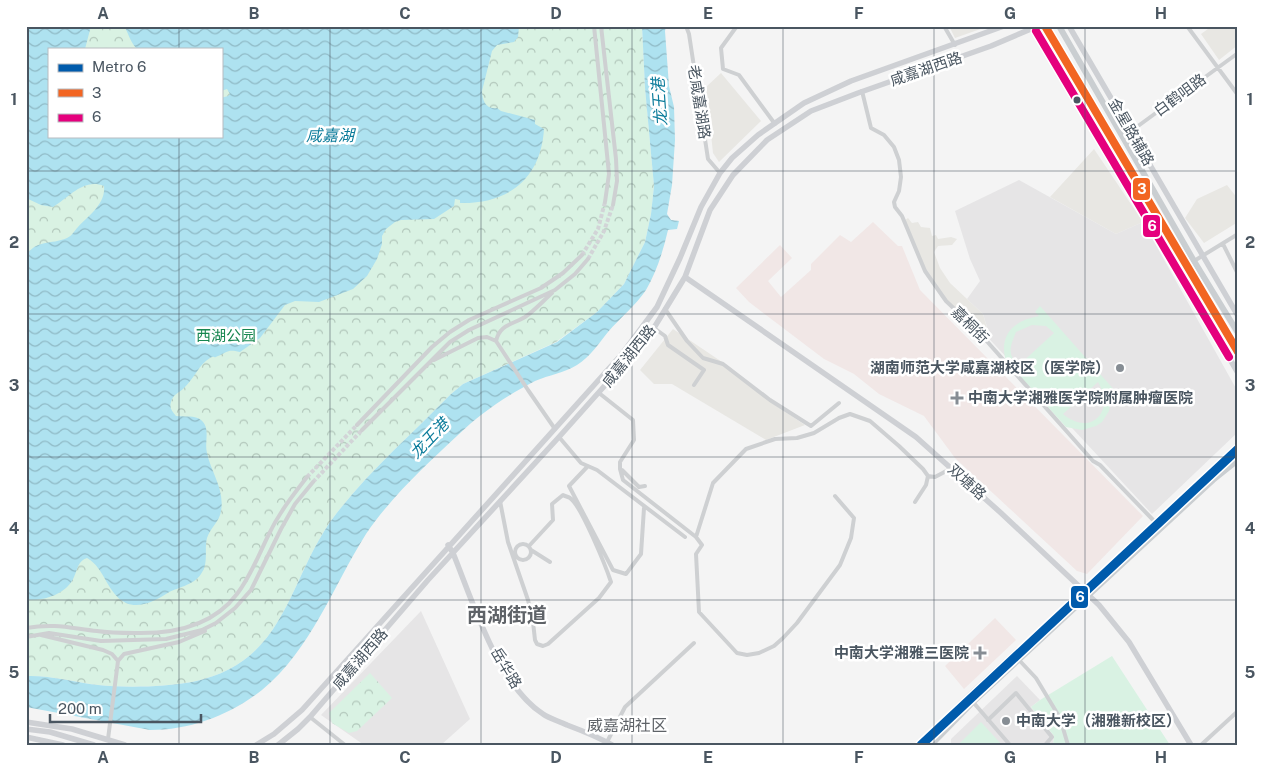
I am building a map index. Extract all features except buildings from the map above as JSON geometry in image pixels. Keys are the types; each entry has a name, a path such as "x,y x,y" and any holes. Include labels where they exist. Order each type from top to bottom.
{"main road":[{"name":"咸嘉湖西路","path":"256,745 274,734 302,710 448,545 622,354 656,307 680,258 701,207 720,173 732,158 804,104 851,81 1004,26"},
{"name":"咸嘉湖西路","path":"278,745 310,717 428,580 560,438 649,336 685,277 710,210 733,175 767,140 811,111 991,46 1036,26"},
{"name":"金星路辅路","path":"1036,26 1238,373"},
{"path":"1045,26 1238,352"},
{"path":"1059,26 1194,261 1238,333"},
{"name":"金星路辅路","path":"1069,26 1238,316"},
{"name":"双塘路","path":"685,277 916,437 952,468 1099,605 1129,642 1191,745"},
{"path":"931,745 1156,523 1238,445"},
{"path":"919,745 970,695 1238,460"},
{"name":"岳华路","path":"448,545 506,675 527,702 544,715 610,743"},
{"path":"26,722 108,737 125,745"},
{"path":"26,729 72,737 94,745"},
{"path":"26,737 63,745"}],"street":[{"path":"594,26 609,174 605,202"},
{"path":"601,26 616,160 617,181 612,205"},
{"name":"老咸嘉湖路","path":"686,26 689,34 708,159 720,173"},
{"path":"737,26 721,48 723,69 739,75 775,124"},
{"path":"944,26 955,45"},
{"path":"1187,26 1238,95"},
{"name":"白鹤咀路","path":"1123,137 1238,53"},
{"name":"嘉桐街","path":"862,91 871,128 884,135 894,147 899,160 901,177 899,191 894,202 895,207 902,216 931,281 949,304 966,319 976,333 984,338 1087,454 1156,523"},
{"path":"1194,261 1238,234"},
{"path":"1224,244 1238,274"},
{"path":"356,425 432,347 450,332 469,320 541,288 563,273 582,255"},
{"path":"496,340 498,332 526,316 576,274 588,259"},
{"path":"362,430 450,342 469,330 555,290"},
{"path":"666,309 687,341 703,358 723,364 770,400 810,426 839,403"},
{"path":"654,328 665,336 668,345 704,370 694,385"},
{"path":"429,362 478,338 487,337 496,340 555,429"},
{"path":"599,393 632,420 634,440 620,462 623,480 696,537 702,545 696,554 700,612 736,653 748,655 759,653 774,646 797,623 840,565 851,538 854,518 835,496"},
{"path":"696,537 714,483 746,449 775,439 796,438 814,433 839,418 850,414 870,422 899,446 928,476 935,477 952,468"},
{"path":"560,438 581,464 597,470 684,537"},
{"path":"751,447 753,453"},
{"path":"588,466 569,486 613,570 626,574 641,554 644,508"},
{"path":"620,469 639,487 645,486"},
{"path":"915,502 926,485 928,476"},
{"path":"26,628 44,625 68,626 98,632 154,633 172,632 199,624 223,609 237,594 287,503 307,477"},
{"path":"108,737 118,663 124,654 179,642 201,633 235,608 251,590 281,529 296,504 313,482"},
{"path":"500,501 508,542 528,600 535,640 537,644 543,646 548,644 599,598 611,582 601,554 578,507 570,497 563,495 552,504 553,520 530,548 531,556 527,560 521,560 517,558 515,552 517,547 522,544 530,548 550,562"},
{"path":"26,637 49,632 101,641 166,639 202,630 218,622"},
{"path":"38,634 103,650 112,654 118,663"},
{"path":"610,743 625,706 694,643"},
{"path":"1019,660 1036,678 1060,718 1068,745"},
{"path":"988,720 1016,693 1052,737 1044,745"},
{"path":"973,702 1010,745"},
{"path":"1200,745 1238,711"},
{"path":"310,717 344,745"}],"shaded area":[{"path":"949,26 989,26 955,38"},
{"path":"1212,26 1238,26 1238,45 1219,60 1201,34"},
{"path":"721,73 761,121 719,162 713,153 706,87"},
{"path":"1094,149 1143,222 1116,234 1050,197"},
{"name":"湖南师范大学咸嘉湖校区（医学院）","path":"1019,180 1116,234 1143,222 1238,392 1238,432 1152,514 981,330 987,327 983,314 967,299 980,281 970,259 955,211"},
{"path":"1227,185 1238,199 1238,222 1204,243 1185,218 1197,199"},
{"path":"908,218 912,223 918,222 921,227 930,228 932,236 936,235 938,239 951,237 957,239 952,245 938,246 934,252 940,268 950,283 983,314 987,328 975,332 949,304 924,268 904,221"},
{"name":"中南大学湘雅医学院附属肿瘤医院","path":"873,222 898,246 902,246 920,290 1143,516 1087,574 1077,571 955,458 924,416 879,394 854,374 824,359 749,302 736,288 780,245 792,258 768,281 781,297 811,270 811,264 840,235 851,242"},
{"path":"673,329 731,368 769,401 805,425 766,440 672,384 654,384 640,370"},
{"path":"421,611 470,719 441,745 364,745 321,715"},
{"name":"中南大学湘雅三医院","path":"995,618 1016,640 964,689 945,666"},
{"name":"中南大学（湘雅新校区）","path":"1017,676 1040,700 1031,707 1054,736 1053,745 951,745 951,739"}],"green space":[{"name":"西湖公园","path":"26,26 642,26 645,88 654,186 645,242 624,284 597,312 556,342 463,384 392,452 336,514 306,564 282,614 267,637 249,657 224,672 192,682 170,685 109,686 26,676"},
{"path":"1040,306 1116,392 1111,398 1109,411 1102,422 1096,426 1082,430 1066,427 1006,361 1004,343 1010,330 1023,321 1039,316 1035,312","holes":["1032,325 1046,326 1054,333 1018,366 1012,357 1012,342 1016,332","1098,382 1103,393 1104,403 1102,411 1097,418 1091,422 1082,423 1063,414"]},
{"path":"1112,656 1170,745 1053,745 1054,736 1031,707"},
{"path":"370,673 392,698 357,731 349,733 332,723 329,713"},
{"path":"981,722 1002,745 958,745"}],"water":[{"name":"咸嘉湖","path":"26,26 91,26 85,48 48,48 48,138 222,138 222,98 230,94 227,89 222,91 222,48 136,48 124,26 519,26 518,37 514,42 497,45 492,51 482,91 483,98 487,106 535,120 535,124 544,129 542,146 536,161 529,174 519,185 493,199 460,203 460,200 455,199 454,206 434,219 401,220 395,222 386,229 382,236 382,244 377,259 367,276 353,289 319,302 295,301 285,305 260,338 240,352 230,351 210,358 188,384 173,397 170,406 176,416 199,418 206,427 206,449 221,496 221,511 207,538 206,561 198,578 189,584 141,605 126,603 114,594 98,568 87,558 80,563 71,583 66,588 47,598 26,599 26,256 34,247 70,236 99,204 104,192 104,186 96,184 83,186 53,207 41,205 26,198"},
{"name":"龙王港","path":"642,26 666,26 669,86 674,107 675,140 672,185 667,214 671,220 679,221 677,229 668,230 653,276 638,301 582,362 572,368 535,381 495,405 467,427 409,482 386,507 366,534 308,637 279,674 250,699 223,714 195,724 150,730 26,707 26,676 109,686 170,685 192,682 224,672 249,657 267,637 282,614 306,564 336,514 392,452 463,384 557,342 597,312 624,284 645,242 654,186 645,88"}],"tunnel":[{"path":"582,255 598,229 605,202"},
{"path":"588,259 604,231 613,205"},
{"path":"307,477 357,425"},
{"path":"313,482 362,430"}],"metro line":[{"name":"6","path":"921,745 1238,449"}],"transit line":[{"name":"3","path":"1045,26 1238,352"},
{"name":"6","path":"1036,31 1229,357"}],"place":[{"name":"湖南师范大学咸嘉湖校区（医学院）","path":"1120,368"},
{"name":"中南大学湘雅医学院附属肿瘤医院","path":"957,398"},
{"name":"中南大学湘雅三医院","path":"980,653"},
{"name":"中南大学（湘雅新校区）","path":"1006,721"}],"district":[{"name":"西湖街道","path":"507,615"},
{"name":"威嘉湖社区","path":"627,725"}]}
